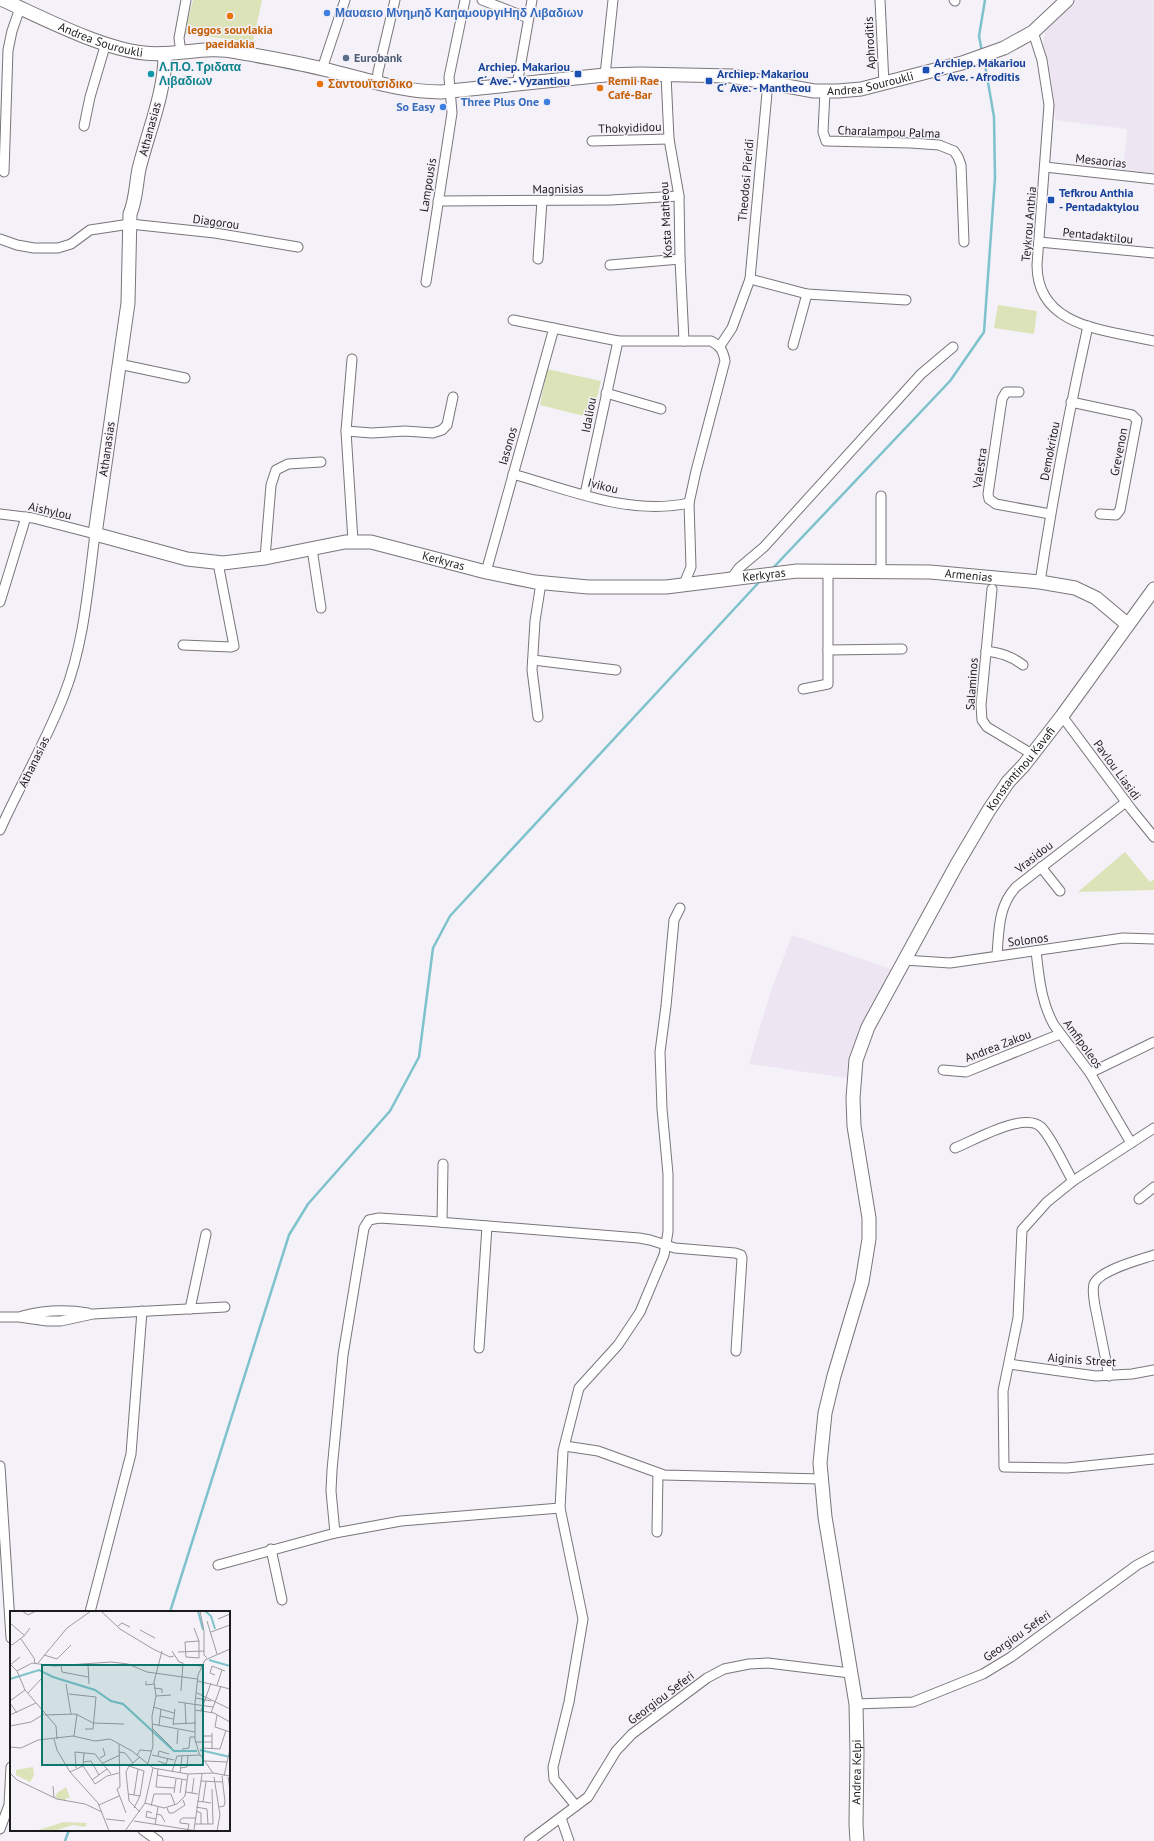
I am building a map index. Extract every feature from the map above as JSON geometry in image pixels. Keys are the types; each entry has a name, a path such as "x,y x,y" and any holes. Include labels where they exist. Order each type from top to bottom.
{"street":[{"name":"Andrea Souroukli","path":"3,0 106,43 133,52 165,55 181,52 226,50 322,68 377,83 426,91 451,91 605,75 666,74 731,76 825,92 850,91 884,84 962,63 1004,48 1033,32 1067,0"},
{"path":"181,52 179,38 186,0"},
{"path":"322,68 345,0"},
{"path":"377,83 378,72 395,0"},
{"name":"Lampousis","path":"426,282 452,113 449,77 465,0"},
{"path":"482,0 528,18"},
{"path":"517,85 532,0"},
{"path":"605,75 613,0"},
{"name":"Aphroditis","path":"880,0 884,84"},
{"path":"4,172 8,50 12,31 20,8"},
{"name":"Teykrou Anthia","path":"1033,32 1042,60 1048,101 1045,167 1037,272 1043,294 1052,308 1088,326 1154,341"},
{"path":"84,126 90,97 106,43"},
{"name":"Athanasias","path":"0,830 45,740 64,695 81,641 128,303 130,224 139,168 162,84 165,55"},
{"name":"Kosta Matheou","path":"666,74 669,139 679,196 684,341"},
{"name":"Theodosi Pieridi","path":"720,346 732,328 750,279 768,82"},
{"name":"Charalampou Palma","path":"825,92 823,132 826,141 919,143 945,146 956,153 961,165 964,242"},
{"name":"Thokyididou","path":"592,141 669,139"},
{"name":"Mesaorias","path":"1045,167 1154,179"},
{"name":"Magnisias","path":"438,201 542,201 679,196"},
{"path":"538,259 542,201"},
{"name":"Diagorou","path":"0,239 17,245 34,248 58,248 70,244 90,230 130,224 215,233 298,247"},
{"name":"Pentadaktilou","path":"1039,242 1154,254"},
{"path":"610,265 680,259"},
{"path":"750,279 807,294 906,300"},
{"path":"793,345 807,294"},
{"path":"513,320 618,341 711,341 720,346 724,352 725,361 689,503 691,567 684,584"},
{"name":"Demokritou","path":"1040,582 1050,514 1071,402 1088,326"},
{"name":"Iasonos","path":"486,572 554,328"},
{"name":"Idaliou","path":"585,494 618,341"},
{"path":"734,578 739,568 764,547 921,374 953,347"},
{"path":"352,359 346,431 354,541"},
{"path":"119,364 185,378"},
{"name":"Valestra","path":"1019,392 1006,392 1002,399 988,494 989,499 996,504 1050,514"},
{"path":"606,393 661,409"},
{"path":"346,431 372,433 400,430 436,432 447,425 453,398"},
{"name":"Grevenon","path":"1071,402 1132,415 1137,420 1120,510 1116,514 1100,514"},
{"path":"265,558 271,485 276,470 288,464 321,462"},
{"name":"Ivikou","path":"513,474 618,503 646,507 675,506 689,503"},
{"path":"881,496 881,571"},
{"name":"Aishylou","path":"0,514 26,517 95,534"},
{"path":"0,602 26,517"},
{"name":"Kerkyras","path":"95,534 187,559 218,563 265,558 354,541 390,546 486,572 541,583 588,587 666,587 797,571"},
{"path":"312,549 321,608"},
{"path":"183,645 234,646 218,563"},
{"name":"Armenias","path":"797,571 930,572 1064,585 1086,592 1107,606 1127,624"},
{"path":"803,689 828,684 828,571"},
{"path":"538,717 532,670 535,621 541,583"},
{"name":"Salaminos","path":"992,589 981,705 982,720 990,730 1032,754"},
{"name":"Konstantinou Kavafi","path":"821,1479 821,1437 825,1413 834,1376 862,1282 869,1239 869,1218 854,1126 853,1098 856,1060 868,1027 957,864 989,810 1008,782 1062,716 1127,624 1154,589"},
{"path":"828,650 902,649"},
{"path":"986,652 1002,653 1013,657 1023,665"},
{"path":"533,660 616,670"},
{"name":"Pavlou Liasidi","path":"1062,716 1154,837"},
{"name":"Vrasidou","path":"997,956 1001,914 1006,900 1016,887 1126,802"},
{"path":"1041,867 1060,891"},
{"path":"576,1806 554,1779 553,1767 569,1702 583,1619 560,1508 564,1446 579,1388 618,1345 640,1312 664,1255 666,1246 668,1232 668,1174 662,1109 660,1052 674,920 680,908"},
{"name":"Solonos","path":"904,960 950,963 1123,938 1154,939"},
{"name":"Amfipoleos","path":"1036,951 1045,1007 1060,1034 1090,1073 1131,1143"},
{"name":"Andrea Zakou","path":"943,1070 966,1072 1060,1034"},
{"path":"1090,1073 1154,1042"},
{"path":"955,1148 1013,1124 1024,1122 1034,1123 1038,1125 1045,1133 1072,1181"},
{"path":"1154,1128 1072,1181 1047,1202 1022,1230 1018,1318 1003,1391 1004,1467 1066,1468 1154,1459"},
{"path":"442,1222 443,1164"},
{"path":"1139,1199 1154,1186"},
{"path":"335,1533 331,1491 343,1355 364,1228 366,1223 374,1218 639,1238 650,1240 666,1246 684,1249 735,1253 741,1255 742,1262 736,1351"},
{"path":"479,1348 487,1226"},
{"path":"190,1309 206,1234"},
{"path":"1109,1376 1093,1295 1094,1285 1102,1275 1154,1255"},
{"path":"0,1318 19,1317 47,1321 61,1321 93,1314 225,1307"},
{"path":"90,1611 131,1454 142,1311"},
{"name":"Aiginis Street","path":"1009,1364 1079,1374 1109,1376 1154,1370"},
{"path":"564,1446 598,1451 664,1475 821,1479"},
{"path":"0,1466 10,1613"},
{"path":"657,1532 658,1473"},
{"name":"Andrea Kelpi","path":"821,1479 856,1704 857,1841"},
{"path":"218,1564 335,1533 401,1521 560,1508"},
{"path":"271,1549 282,1600"},
{"name":"Georgiou Seferi","path":"856,1704 913,1702 982,1674 1011,1657 1137,1565 1154,1556"},
{"name":"Georgiou Seferi","path":"529,1841 588,1797 616,1751 632,1734 707,1678 724,1669 749,1664 768,1663 850,1673"},
{"path":"0,1829 9,1805 10,1786"},
{"path":"561,1818 569,1841"},
{"path":"144,1831 158,1841"}],"shaded area":[{"path":"1073,0 1154,0 1154,175 1123,170 1127,129 1055,120 1052,82 1043,43 1046,27"},
{"path":"792,935 891,969 847,1078 749,1064 771,991"}],"green space":[{"path":"193,0 262,0 253,42 184,34"},
{"path":"998,305 1037,311 1034,334 994,328"},
{"path":"547,369 601,381 592,418 540,405"},
{"path":"1125,852 1150,882 1154,879 1154,890 1078,892"}],"waterway":[{"path":"982,52 979,36 985,0"},
{"path":"772,569 950,381 984,332 995,178 994,117 984,59"},
{"path":"170,1611 289,1235 308,1204 390,1111 419,1057 433,948 450,916 761,580"},
{"path":"65,1841 69,1831"}],"place":[{"name":"Μαυαειο Μνημηδ ΚαηαμουργιΗηδ Λιβαδιων","path":"327,13"},
{"name":"leggos souvlakia paeidakia","path":"230,16"},
{"name":"Eurobank","path":"346,58"},
{"name":"Archiep. Makariou C´ Ave. - Afroditis","path":"926,70"},
{"name":"Λ.Π.Ο. Τριδατα Λιβαδιων","path":"151,74"},
{"name":"Archiep. Makariou C´ Ave. - Vyzantiou","path":"578,74"},
{"name":"Archiep. Makariou C´ Ave. - Mantheou","path":"709,81"},
{"name":"Σαντουϊτσιδικο","path":"320,84"},
{"name":"Remii Rae Café-Bar","path":"600,88"},
{"name":"Three Plus One","path":"547,102"},
{"name":"So Easy","path":"443,107"},
{"name":"Tefkrou Anthia - Pentadaktylou","path":"1051,200"}]}
